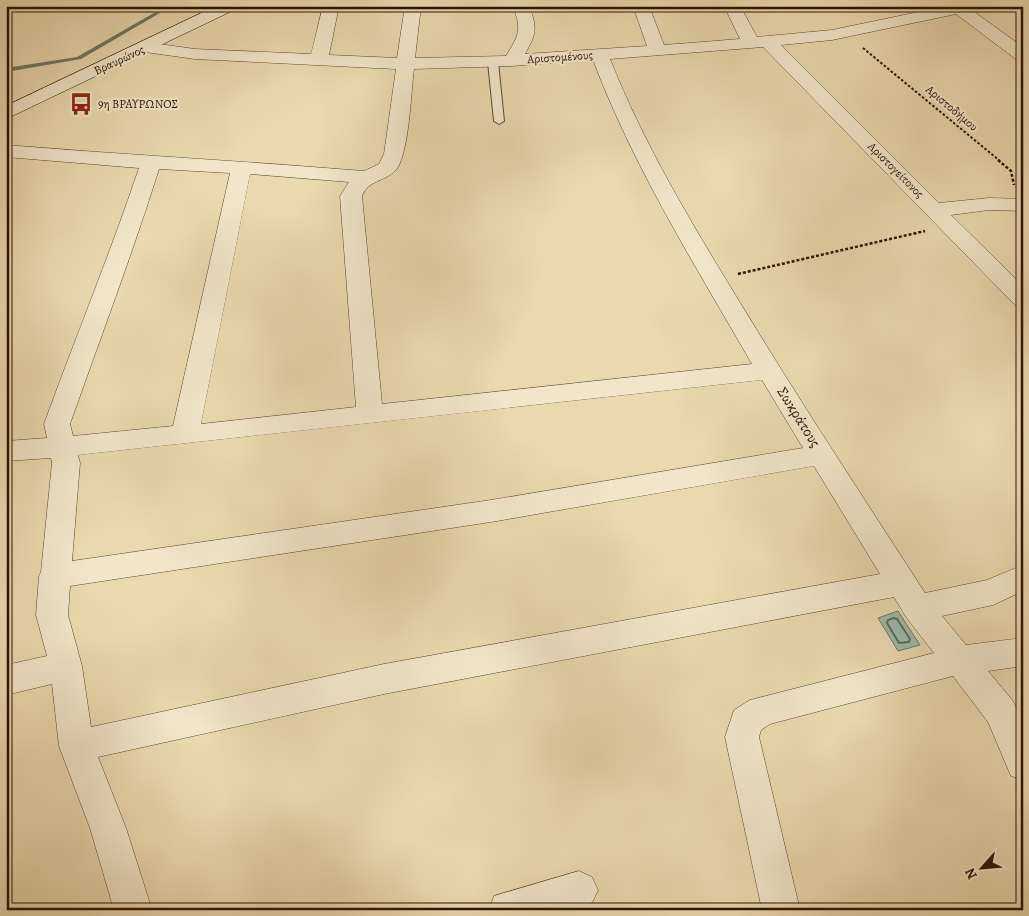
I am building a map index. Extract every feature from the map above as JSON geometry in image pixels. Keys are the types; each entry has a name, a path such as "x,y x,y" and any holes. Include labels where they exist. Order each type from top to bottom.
{"street":[{"name":"Βραυρώνος","path":"6,113 230,6"},
{"path":"319,60 331,6"},
{"path":"370,415 351,196 354,187 367,177 387,168 394,154 413,6"},
{"path":"512,61 526,38 529,24 521,6"},
{"path":"642,6 658,50"},
{"name":"Αριστογείτονος","path":"732,6 760,43 935,210 1023,300"},
{"name":"Αριστομένους","path":"145,47 194,54 406,64 493,62 760,43 842,33 928,10 966,7"},
{"path":"966,7 1023,56"},
{"name":"Σωκράτους","path":"600,55 621,109 671,206 769,370 909,596 1001,712 1023,764"},
{"path":"6,151 151,163 367,177"},
{"path":"133,910 108,828 76,746 66,666 52,615 54,576 66,464 57,424 103,296 128,234 151,163"},
{"path":"185,435 241,168"},
{"path":"935,210 1017,205"},
{"path":"6,451 185,435 769,370"},
{"path":"54,576 491,511 822,454"},
{"path":"76,746 201,716 500,656 909,596 993,592 1023,578"},
{"path":"780,910 742,737 746,721 762,711 960,660 1023,652"},
{"path":"6,680 66,666"},
{"path":"508,910 579,890"}],"lane":[{"path":"493,62 499,121"}],"path":[{"name":"Αριστοδήμου","path":"842,33 934,104 1011,171 1016,188 1017,205"},
{"path":"716,280 950,226"}],"water":[{"path":"898,611 920,645 898,651 878,618"}],"waterway":[{"path":"6,70 79,58 170,6"}],"place":[{"name":"9η ΒΡΑΥΡΩΝΟΣ","path":"81,104"}]}
